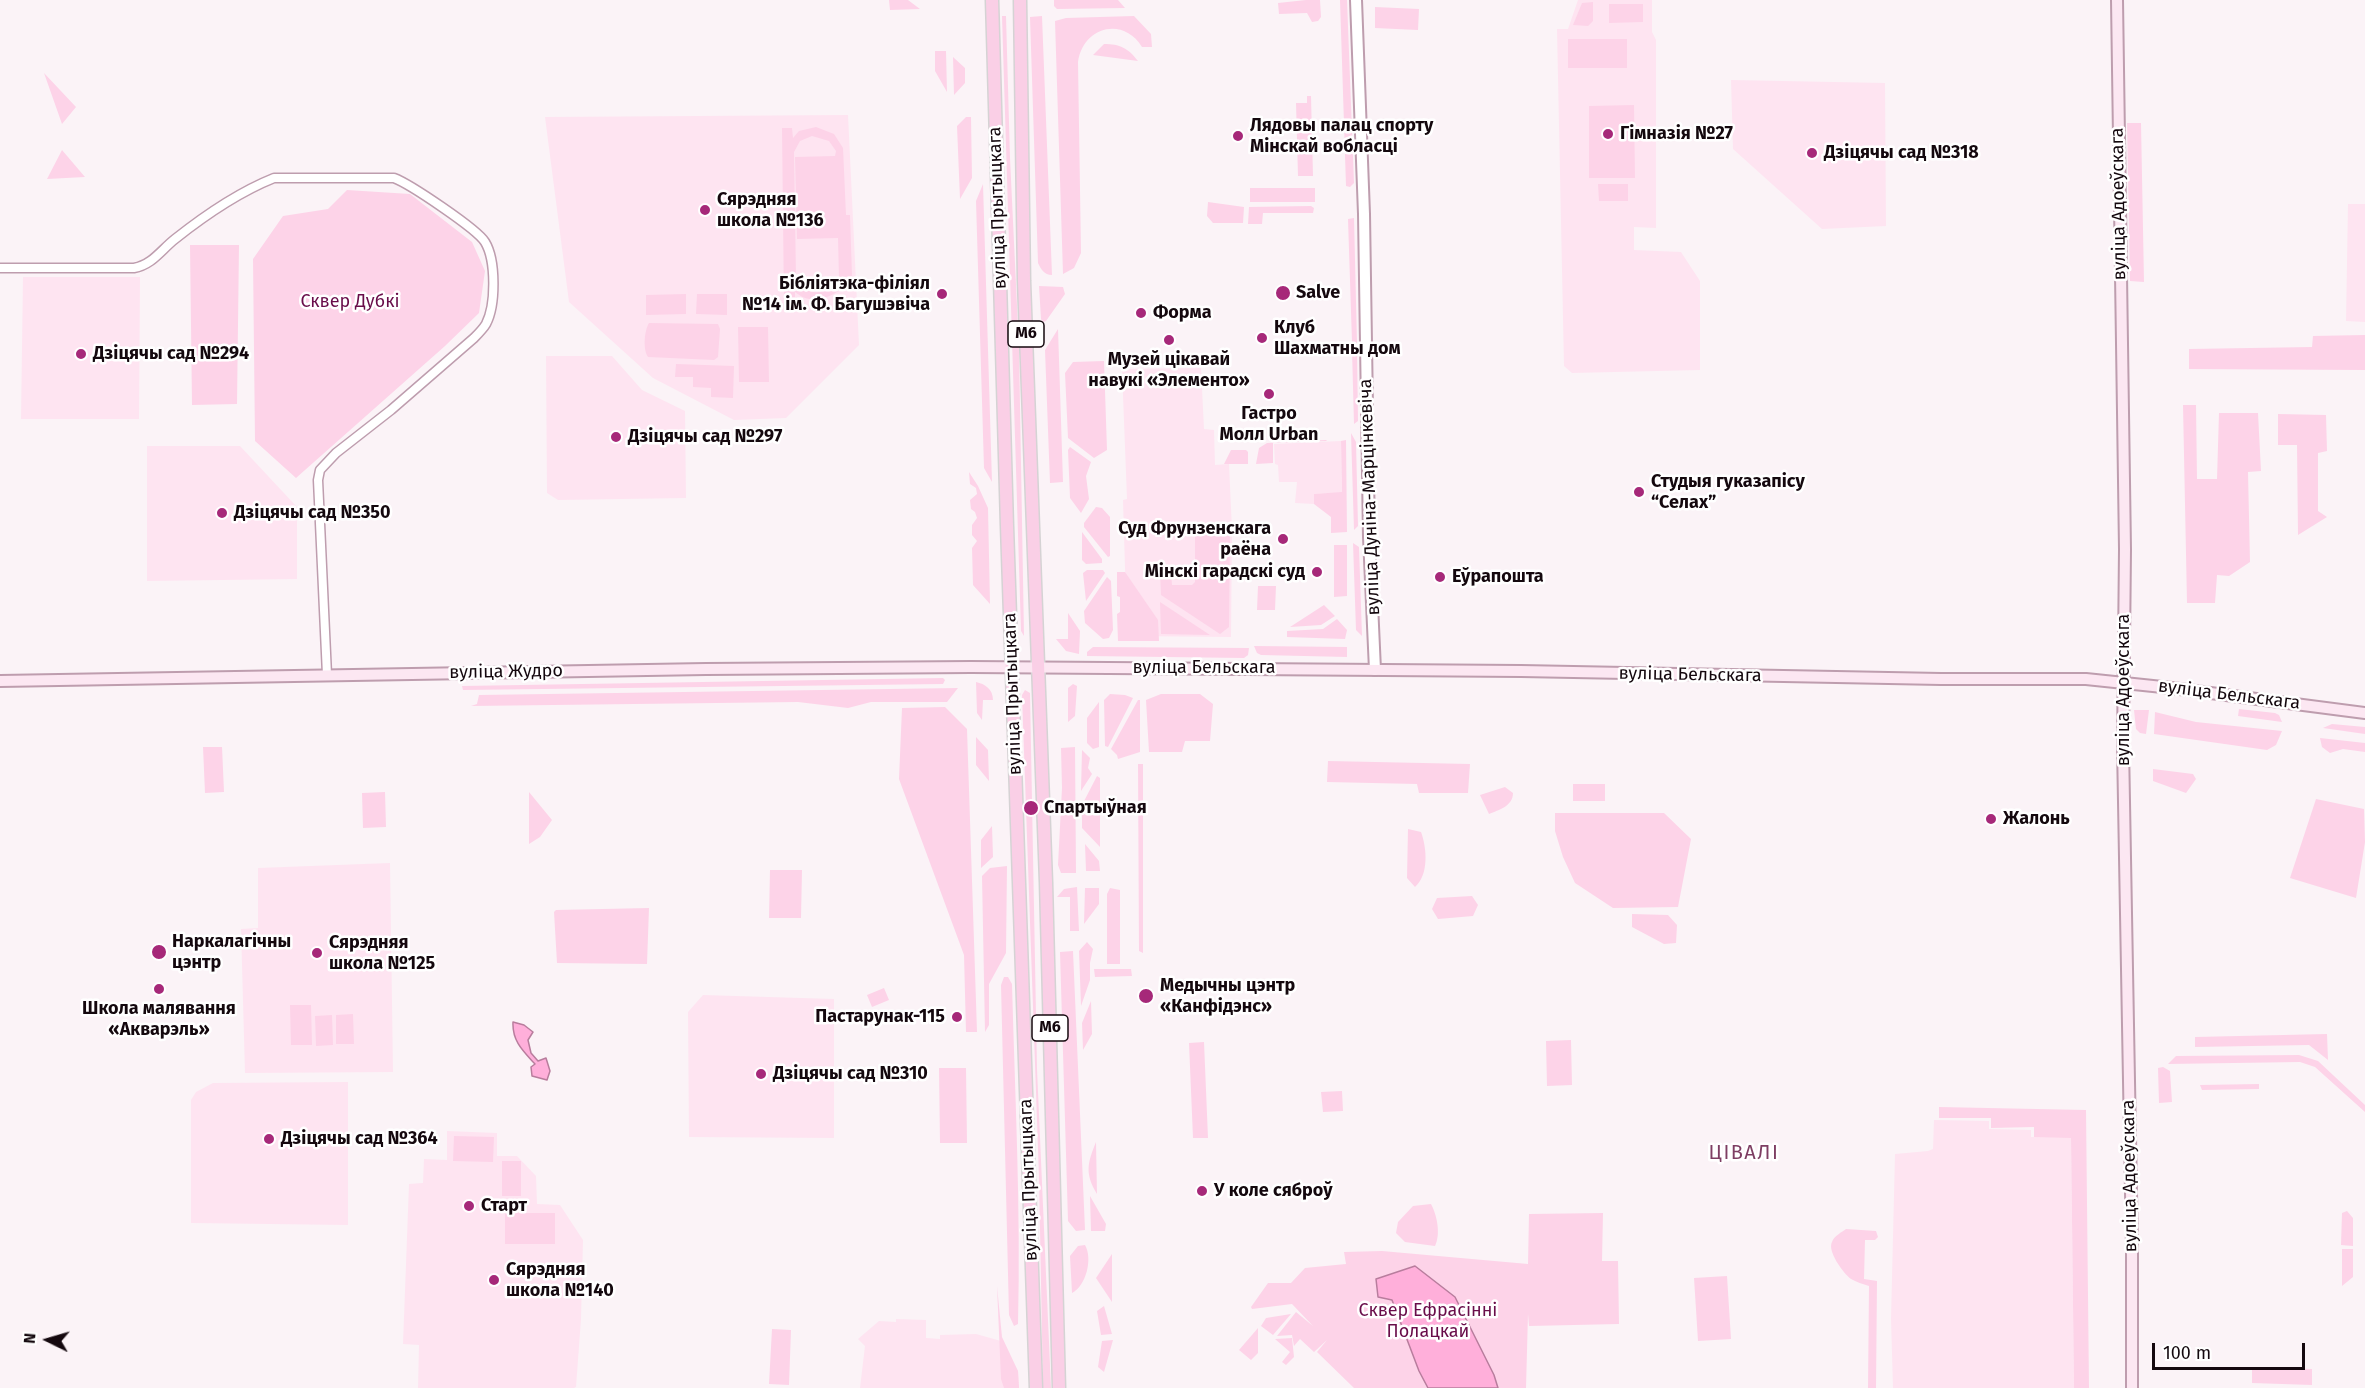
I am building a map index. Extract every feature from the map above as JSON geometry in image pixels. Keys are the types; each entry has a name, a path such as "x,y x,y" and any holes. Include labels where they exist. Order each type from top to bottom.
{"main road":[{"name":"вуліца Прытыцкага","path":"992,0 1006,515 1036,1388"},
{"name":"вуліца Прытыцкага","path":"1020,0 1025,292 1039,668 1059,1388"},
{"name":"вуліца Адоеўскага","path":"2117,0 2133,1385"},
{"name":"вуліца Бельскага","path":"1013,667 2086,679 2365,713"},
{"name":"вуліца Жудро","path":"0,681 706,669 1013,667"}],"street":[{"name":"вуліца Дуніна-Марцінкевіча","path":"1356,0 1364,214 1369,537 1375,670"},
{"path":"0,268 134,268 146,266 174,240 213,212 259,184 274,178 394,178 410,184 483,239 491,254 493,270 489,314 485,325 474,338 391,410 336,453 320,470 318,480 327,675"}],"shaded area":[{"name":"Гімназія №27","path":"1578,0 1652,0 1652,32 1656,40 1656,228 1634,227 1634,250 1681,252 1700,281 1700,370 1572,373 1564,366 1557,29 1568,29"},
{"name":"Дзіцячы сад №318","path":"1731,80 1885,83 1886,226 1822,229 1733,149"},
{"name":"Сярэдняя школа №136","path":"848,115 859,345 786,418 734,420 653,378 569,302 545,117"},
{"path":"2348,204 2365,204 2365,322 2346,321"},
{"name":"Дзіцячы сад №294","path":"23,277 140,277 139,419 21,419"},
{"name":"Дзіцячы сад №297","path":"546,356 612,356 642,390 685,411 686,498 558,500 547,493"},
{"path":"1201,368 1204,429 1214,430 1215,465 1229,464 1232,530 1231,637 1127,636 1123,500 1127,499 1122,369"},
{"path":"1341,441 1342,493 1314,494 1314,504 1295,503 1297,482 1279,482 1274,444"},
{"name":"Дзіцячы сад №350","path":"147,446 240,446 297,507 297,579 147,581"},
{"name":"Сярэдняя школа №125","path":"390,863 393,1072 245,1073 241,929 258,928 258,868"},
{"name":"Дзіцячы сад №310","path":"703,995 834,999 834,1138 689,1137 688,1012"},
{"path":"513,1022 524,1025 533,1032 528,1040 531,1053 538,1061 546,1058 550,1071 547,1080 532,1076 531,1067 535,1064 516,1040"},
{"name":"Дзіцячы сад №364","path":"348,1082 348,1225 191,1223 191,1100 196,1092 213,1083"},
{"path":"1934,1120 1989,1121 1989,1129 2031,1130 2031,1137 2071,1137 2074,1388 1893,1388 1891,1319 1895,1154 1933,1149"},
{"name":"Сярэдняя школа №140","path":"447,1131 497,1133 497,1156 517,1156 536,1176 537,1204 560,1205 583,1240 581,1319 576,1387 574,1388 418,1388 419,1345 403,1344 409,1184 423,1183 424,1159 447,1160"},
{"path":"1415,1266 1455,1297 1494,1375 1498,1388 1428,1388 1419,1371 1392,1300 1378,1297 1376,1279"},
{"path":"896,1319 926,1320 926,1338 940,1339 940,1335 976,1334 1001,1341 1018,1371 1019,1388 860,1388 865,1346 858,1339 879,1321 896,1322"}],"green space":[{"path":"889,0 908,0 920,9 890,10"},
{"path":"1054,0 1118,0 1125,8 1057,9 1054,6"},
{"path":"1320,0 1321,17 1318,21 1312,22 1307,13 1279,14 1278,3"},
{"path":"1340,0 1347,0 1354,183 1350,187 1346,186"},
{"path":"1593,2 1593,21 1588,26 1573,25 1582,3"},
{"path":"1609,4 1643,4 1643,22 1609,23"},
{"path":"1375,7 1419,9 1418,30 1375,28"},
{"path":"1002,16 1006,16 1019,348 1024,636 1021,631"},
{"path":"1042,16 1052,275 1045,273 1038,263 1030,17"},
{"path":"1134,16 1151,34 1152,47 1142,47 1125,31 1115,29 1095,34 1081,50 1078,62 1081,253 1074,268 1063,274 1055,21 1066,18"},
{"path":"1568,39 1627,39 1627,68 1568,68"},
{"path":"1104,44 1123,48 1138,61 1093,55"},
{"path":"935,51 946,51 947,92 935,71"},
{"path":"953,57 965,68 965,83 954,95"},
{"path":"44,73 76,107 62,124"},
{"path":"1307,96 1311,96 1313,176 1298,176 1296,103 1307,103"},
{"path":"1634,105 1635,178 1589,178 1589,106"},
{"path":"966,117 971,117 972,178 960,199 957,126"},
{"path":"2127,123 2141,123 2144,282 2130,281"},
{"path":"816,127 834,134 843,148 846,215 850,215 852,276 844,277 840,290 829,296 812,299 795,292 795,305 784,305 782,128 792,128 793,138 799,131","holes":["812,136 829,141 836,151 835,156 795,157 797,239 838,238 839,278 829,288 811,292 805,289 796,278 794,152 800,141"]},
{"path":"62,150 85,177 47,179"},
{"path":"983,184 992,482 984,468 976,201"},
{"path":"1598,184 1628,184 1628,201 1599,201"},
{"path":"1250,188 1315,188 1315,202 1250,202"},
{"name":"Сквер Дубкі","path":"347,190 410,194 472,242 485,271 479,313 296,478 255,441 253,259 283,216 328,209"},
{"path":"1208,202 1244,207 1243,223 1213,223 1207,216"},
{"path":"1311,206 1314,208 1313,213 1263,213 1262,224 1248,224 1249,207"},
{"path":"1354,218 1357,343 1352,342 1348,219"},
{"path":"190,245 239,245 237,404 192,405"},
{"path":"1039,286 1063,287 1065,294 1043,322 1041,319"},
{"path":"686,294 686,314 646,315 646,295"},
{"path":"697,294 727,294 727,315 696,314"},
{"path":"649,323 718,324 720,329 718,357 714,360 648,357 645,340"},
{"path":"738,327 768,327 769,382 739,382"},
{"path":"1058,329 1063,482 1050,483 1045,350"},
{"path":"2365,335 2365,370 2189,369 2189,349 2312,347 2313,336"},
{"path":"1352,350 1357,350 1358,421 1354,424"},
{"path":"1104,361 1107,450 1094,458 1068,438 1065,373 1073,362"},
{"path":"676,364 734,366 733,398 711,397 711,388 693,387 693,377 675,377"},
{"path":"2183,405 2196,405 2197,479 2217,479 2219,413 2258,413 2261,471 2248,472 2250,562 2229,576 2217,575 2215,603 2187,603"},
{"path":"2278,414 2326,415 2327,451 2318,453 2318,511 2327,517 2298,535 2297,445 2278,445"},
{"path":"1351,433 1356,442 1358,526 1354,530"},
{"path":"1326,440 1273,443 1273,463 1256,464 1259,448 1267,443"},
{"path":"1346,440 1347,532 1331,533 1331,517 1314,504 1314,494 1342,492 1341,441"},
{"path":"1070,447 1091,462 1086,476 1089,499 1081,513 1070,498 1068,450"},
{"path":"1231,450 1246,450 1248,464 1224,464"},
{"path":"969,472 988,508 990,604 973,585 972,548 977,541 972,535 972,525 977,518 971,509 970,500 977,494 976,488 970,484"},
{"path":"1096,507 1102,508 1110,517 1110,556 1108,557 1084,527 1084,523"},
{"path":"1082,532 1102,559 1102,563 1086,564 1082,560"},
{"path":"1195,533 1230,534 1229,627 1220,634 1161,595 1160,572 1171,572 1172,585 1192,585 1195,582"},
{"path":"1353,543 1359,547 1362,636 1356,630"},
{"path":"1334,545 1347,545 1347,596 1334,597"},
{"path":"1087,570 1103,570 1105,573 1086,601 1083,573"},
{"path":"1117,572 1125,572 1158,620 1159,641 1118,641 1117,614 1120,612 1120,597 1117,596"},
{"path":"1107,577 1111,581 1113,630 1109,638 1103,639 1085,623 1084,611"},
{"path":"1258,586 1276,586 1275,610 1257,610"},
{"path":"1160,602 1210,635 1161,634"},
{"path":"1324,605 1335,616 1321,625 1290,627"},
{"path":"1068,613 1080,631 1079,654 1066,651 1056,639 1068,639"},
{"path":"1337,619 1347,630 1345,639 1287,637 1287,631 1323,629"},
{"path":"1254,646 1347,647 1347,657 1261,655 1257,653"},
{"path":"1093,647 1249,648 1248,655 1244,658 1087,656 1087,652"},
{"path":"943,678 945,680 943,684 463,690 462,686"},
{"path":"976,682 988,688 993,696 993,700 983,700 982,720 977,713"},
{"path":"1073,684 1077,686 1075,716 1068,722 1068,688"},
{"path":"958,688 947,702 871,702 848,708 798,702 471,706 477,704 479,695"},
{"path":"1025,690 1030,693 1037,1069 1051,1388 1043,1388 1039,1177 1022,695"},
{"path":"1110,694 1133,698 1108,747 1105,746 1104,700"},
{"path":"1161,694 1200,694 1213,704 1210,741 1185,741 1182,752 1149,752 1146,700"},
{"path":"1140,700 1140,752 1118,759 1111,749"},
{"path":"1099,702 1099,747 1093,749 1087,743 1087,718"},
{"path":"945,707 967,729 977,1032 966,1032 964,955 899,779 902,708"},
{"path":"2239,709 2275,713 2279,715 2282,722 2238,716"},
{"path":"2134,710 2149,710 2146,734 2136,729"},
{"path":"2155,712 2196,722 2282,731 2276,745 2267,750 2154,734"},
{"path":"2332,724 2365,727 2365,734 2323,728"},
{"path":"976,737 988,750 989,781 976,765"},
{"path":"2320,738 2365,743 2365,752 2343,749 2330,753 2322,747"},
{"path":"203,747 222,747 224,792 205,793"},
{"path":"1075,747 1076,873 1061,873 1058,865 1062,788 1061,748"},
{"path":"1082,750 1090,758 1088,768 1092,774 1081,791"},
{"path":"1328,761 1470,764 1468,793 1419,793 1417,784 1327,782"},
{"path":"1138,764 1143,764 1143,953 1139,951"},
{"path":"2153,769 2193,774 2196,779 2186,793 2153,781"},
{"path":"1097,776 1100,778 1100,847 1082,828 1082,805"},
{"path":"1573,784 1605,784 1605,801 1573,801"},
{"path":"1505,787 1513,793 1511,801 1505,807 1489,814 1480,795"},
{"path":"385,792 386,827 363,828 362,793"},
{"path":"529,792 552,820 540,837 529,844"},
{"path":"2316,799 2364,809 2365,842 2356,898 2290,878"},
{"path":"1555,813 1664,813 1691,839 1678,907 1613,908 1575,883 1563,857 1555,831"},
{"path":"992,826 993,857 981,868 981,840"},
{"path":"1408,829 1421,832 1425,846 1425,869 1420,882 1415,887 1407,878"},
{"path":"1085,844 1099,861 1100,871 1086,871"},
{"path":"1007,866 1006,953 989,984 989,1025 985,1032 982,876 990,868"},
{"path":"770,870 802,870 801,918 769,918"},
{"path":"1077,887 1079,931 1070,931 1070,897 1057,897 1064,889"},
{"path":"1085,888 1099,888 1099,904 1084,924"},
{"path":"1110,888 1120,890 1120,964 1107,964 1107,894"},
{"path":"1472,896 1478,905 1473,916 1438,919 1432,909 1437,898"},
{"path":"649,908 647,964 557,963 554,912 556,910"},
{"path":"1632,914 1668,915 1677,925 1676,943 1664,944 1632,927"},
{"path":"1087,942 1093,949 1090,980 1081,1006 1079,951"},
{"path":"1073,951 1085,1230 1076,1231 1068,1221 1060,952"},
{"path":"1094,969 1131,969 1132,976 1095,977"},
{"path":"1004,977 1008,977 1012,984 1017,1154 1018,1324 1014,1326 1009,1315 1001,985"},
{"path":"884,988 889,1000 872,1007 867,995"},
{"path":"1091,1001 1092,1034 1083,1050 1082,1023"},
{"path":"290,1005 311,1005 312,1045 291,1045"},
{"path":"353,1014 354,1044 336,1044 336,1015"},
{"path":"332,1015 333,1045 316,1046 315,1016"},
{"path":"2327,1034 2328,1060 2309,1045 2195,1047 2195,1037"},
{"path":"1571,1040 1572,1085 1547,1086 1546,1041"},
{"path":"1204,1042 1208,1138 1193,1138 1189,1043"},
{"path":"2299,1055 2318,1061 2365,1105 2365,1112 2315,1067 2300,1062 2168,1064 2176,1056"},
{"path":"2163,1067 2170,1071 2172,1102 2159,1103 2158,1068"},
{"path":"939,1068 966,1068 967,1143 940,1143"},
{"path":"2259,1084 2259,1089 2202,1090 2200,1085"},
{"path":"1342,1091 1343,1111 1323,1112 1321,1092"},
{"path":"1939,1107 2086,1110 2089,1388 2074,1388 2071,1138 2034,1137 2034,1127 1991,1128 1991,1118 1939,1118"},
{"path":"454,1136 494,1137 493,1162 453,1161"},
{"path":"1096,1142 1097,1194 1089,1175"},
{"path":"502,1161 521,1161 521,1196 502,1196"},
{"path":"1090,1196 1106,1224 1105,1231 1091,1231"},
{"path":"1431,1204 1438,1225 1435,1246 1405,1242 1396,1233 1398,1222 1413,1206"},
{"path":"2347,1211 2353,1218 2353,1246 2341,1245 2342,1213"},
{"path":"505,1213 555,1213 555,1244 505,1244"},
{"name":"Сквер Ефрасінні Полацкай","path":"1603,1213 1602,1261 1618,1261 1619,1324 1529,1326 1528,1314 1526,1388 1354,1388 1317,1352 1327,1340 1314,1352 1300,1339 1294,1346 1292,1335 1277,1336 1296,1312 1313,1326 1292,1304 1252,1309 1251,1307 1268,1283 1291,1283 1305,1268 1346,1264 1344,1252 1382,1251 1528,1264 1529,1214"},
{"path":"1846,1229 1876,1231 1878,1237 1875,1240 1865,1240 1864,1279 1877,1281 1876,1388 1868,1388 1869,1286 1848,1276 1837,1262 1831,1246 1836,1236"},
{"path":"1085,1245 1088,1257 1087,1272 1081,1285 1072,1293 1070,1256 1078,1246"},
{"path":"2342,1249 2353,1249 2353,1277 2342,1286"},
{"path":"1112,1254 1112,1302 1096,1278"},
{"path":"1727,1276 1731,1339 1698,1341 1694,1278"},
{"path":"997,1286 1002,1337 1018,1371 1019,1388 1004,1388 1001,1379"},
{"path":"1104,1306 1112,1334 1101,1335 1097,1311"},
{"path":"1291,1314 1273,1335 1261,1326 1266,1318"},
{"path":"1258,1328 1258,1353 1251,1360 1239,1350"},
{"path":"772,1329 791,1330 789,1385 769,1384"},
{"path":"1292,1338 1294,1357 1286,1365 1282,1362 1290,1352 1275,1339"},
{"path":"1113,1340 1104,1372 1098,1367 1102,1341"},
{"path":"2252,1367 2312,1369 2312,1385 2252,1383"}],"place":[{"name":"Гімназія №27","path":"1608,134"},
{"name":"Лядовы палац спорту Мінскай вобласці","path":"1238,136"},
{"name":"Дзіцячы сад №318","path":"1812,153"},
{"name":"Сярэдняя школа №136","path":"705,210"},
{"name":"Salve","path":"1283,293"},
{"name":"Бібліятэка-філіял №14 ім. Ф. Багушэвіча","path":"942,294"},
{"name":"Форма","path":"1141,313"},
{"name":"Клуб Шахматны дом","path":"1262,338"},
{"name":"Музей цікавай навукі «Элементо»","path":"1169,340"},
{"name":"Дзіцячы сад №294","path":"81,354"},
{"name":"Гастро Молл Urban","path":"1269,394"},
{"name":"Дзіцячы сад №297","path":"616,437"},
{"name":"Студыя гуказапісу “Селах”","path":"1639,492"},
{"name":"Дзіцячы сад №350","path":"222,513"},
{"name":"Суд Фрунзенскага раёна","path":"1283,539"},
{"name":"Мінскі гарадскі суд","path":"1317,572"},
{"name":"Еўрапошта","path":"1440,577"},
{"name":"Спартыўная","path":"1031,808"},
{"name":"Жалонь","path":"1991,819"},
{"name":"Наркалагічны цэнтр","path":"159,952"},
{"name":"Сярэдняя школа №125","path":"317,953"},
{"name":"Школа малявання «Акварэль»","path":"159,989"},
{"name":"Медычны цэнтр «Канфідэнс»","path":"1146,996"},
{"name":"Пастарунак-115","path":"957,1017"},
{"name":"Дзіцячы сад №310","path":"761,1074"},
{"name":"Дзіцячы сад №364","path":"269,1139"},
{"name":"У коле сяброў","path":"1202,1191"},
{"name":"Старт","path":"469,1206"},
{"name":"Сярэдняя школа №140","path":"494,1280"}],"district":[{"name":"ЦІВАЛІ","path":"1744,1153"}]}
